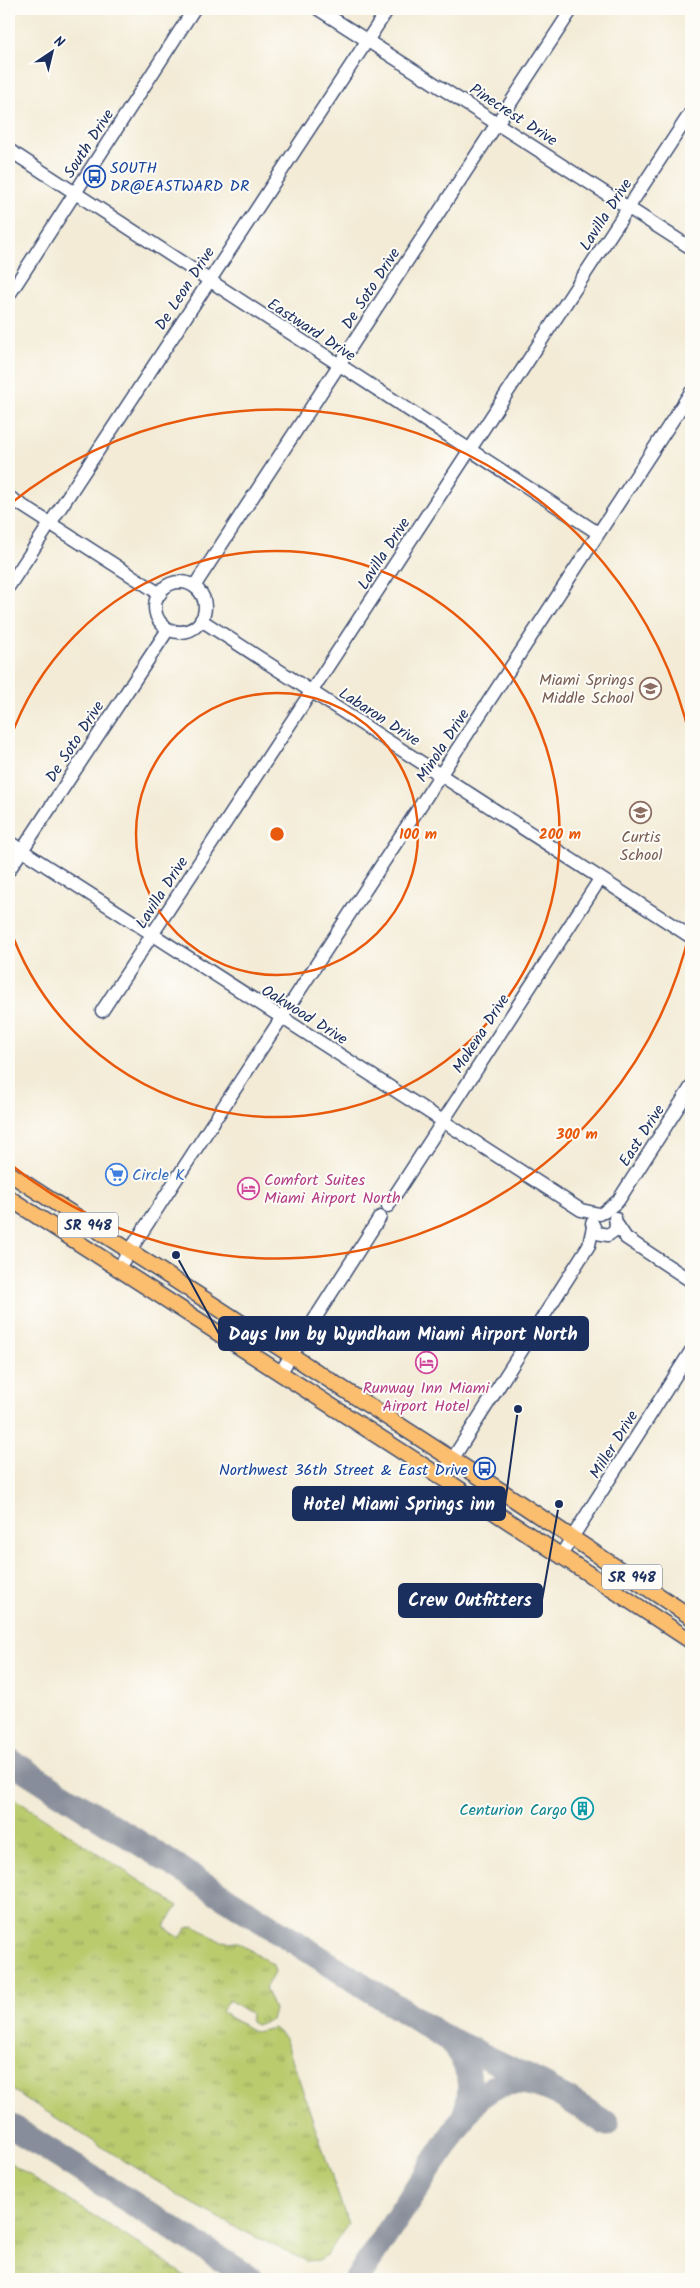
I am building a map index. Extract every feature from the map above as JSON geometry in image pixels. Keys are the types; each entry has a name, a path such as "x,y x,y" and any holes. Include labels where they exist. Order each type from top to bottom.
{"main road":[{"name":"SR 948","path":"9,1173 572,1537 691,1618"},
{"name":"SR 948","path":"9,1198 686,1638"}],"street":[{"name":"South Drive","path":"9,294 194,9"},
{"name":"Pinecrest Drive","path":"318,9 691,248"},
{"name":"De Leon Drive","path":"9,586 388,9"},
{"name":"De Soto Drive","path":"195,585 572,9"},
{"name":"Lavilla Drive","path":"102,1011 691,112"},
{"name":"Eastward Drive","path":"9,150 338,366 598,533"},
{"name":"Minola Drive","path":"118,1269 281,1018 442,776 691,392"},
{"path":"9,497 160,594"},
{"path":"185,582 195,585 200,590 205,602 201,620 192,630 182,633 167,631 161,625 156,614 155,608 160,594 175,583 185,582"},
{"name":"Labaron Drive","path":"201,620 691,937"},
{"name":"De Soto Drive","path":"9,870 167,631"},
{"name":"Oakwood Drive","path":"9,842 597,1219"},
{"name":"Mokena Drive","path":"388,1206 600,879"},
{"name":"East Drive","path":"597,1219 617,1201 686,1105 691,1087"},
{"name":"East Drive","path":"616,1221 617,1201"},
{"path":"597,1219 611,1214 626,1238"},
{"path":"280,1373 380,1217"},
{"path":"597,1219 597,1233 626,1238 691,1282"},
{"path":"441,1477 589,1245 597,1219"},
{"path":"589,1245 615,1230 616,1221"},
{"name":"Miller Drive","path":"561,1555 691,1351"},
{"path":"686,1638 691,1618"}],"green space":[{"path":"9,1795 178,1906 164,1927 180,1938 187,1928 194,1926 220,1941 238,1942 273,1965 275,1972 265,1988 274,2009 271,2020 255,2025 250,2022 251,2014 229,2000 221,2012 255,2032 274,2028 285,2038 348,2224 327,2255 319,2260 306,2261 233,2226 183,2198 9,2088"},
{"path":"9,2162 157,2256 189,2279 9,2279"}],"taxiway":[{"path":"9,1760 441,2035 546,2086"},
{"path":"447,2039 461,2056 468,2075 470,2085 464,2116"},
{"path":"357,2279 469,2109 485,2093 503,2084 520,2082 538,2085 573,2102 607,2124"},
{"path":"9,2125 252,2279"}],"place":[{"name":"SOUTH DR@EASTWARD DR","path":"94,176"},
{"name":"Miami Springs Middle School","path":"650,688"},
{"name":"Curtis School","path":"641,812"},
{"name":"Circle K","path":"116,1174"},
{"name":"Comfort Suites Miami Airport North","path":"248,1188"},
{"name":"Days Inn by Wyndham Miami Airport North","path":"176,1255"},
{"name":"Runway Inn Miami Airport Hotel","path":"426,1363"},
{"name":"Hotel Miami Springs inn","path":"518,1409"},
{"name":"Northwest 36th Street & East Drive","path":"484,1469"},
{"name":"Crew Outfitters","path":"559,1504"},
{"name":"Centurion Cargo","path":"583,1809"}]}
